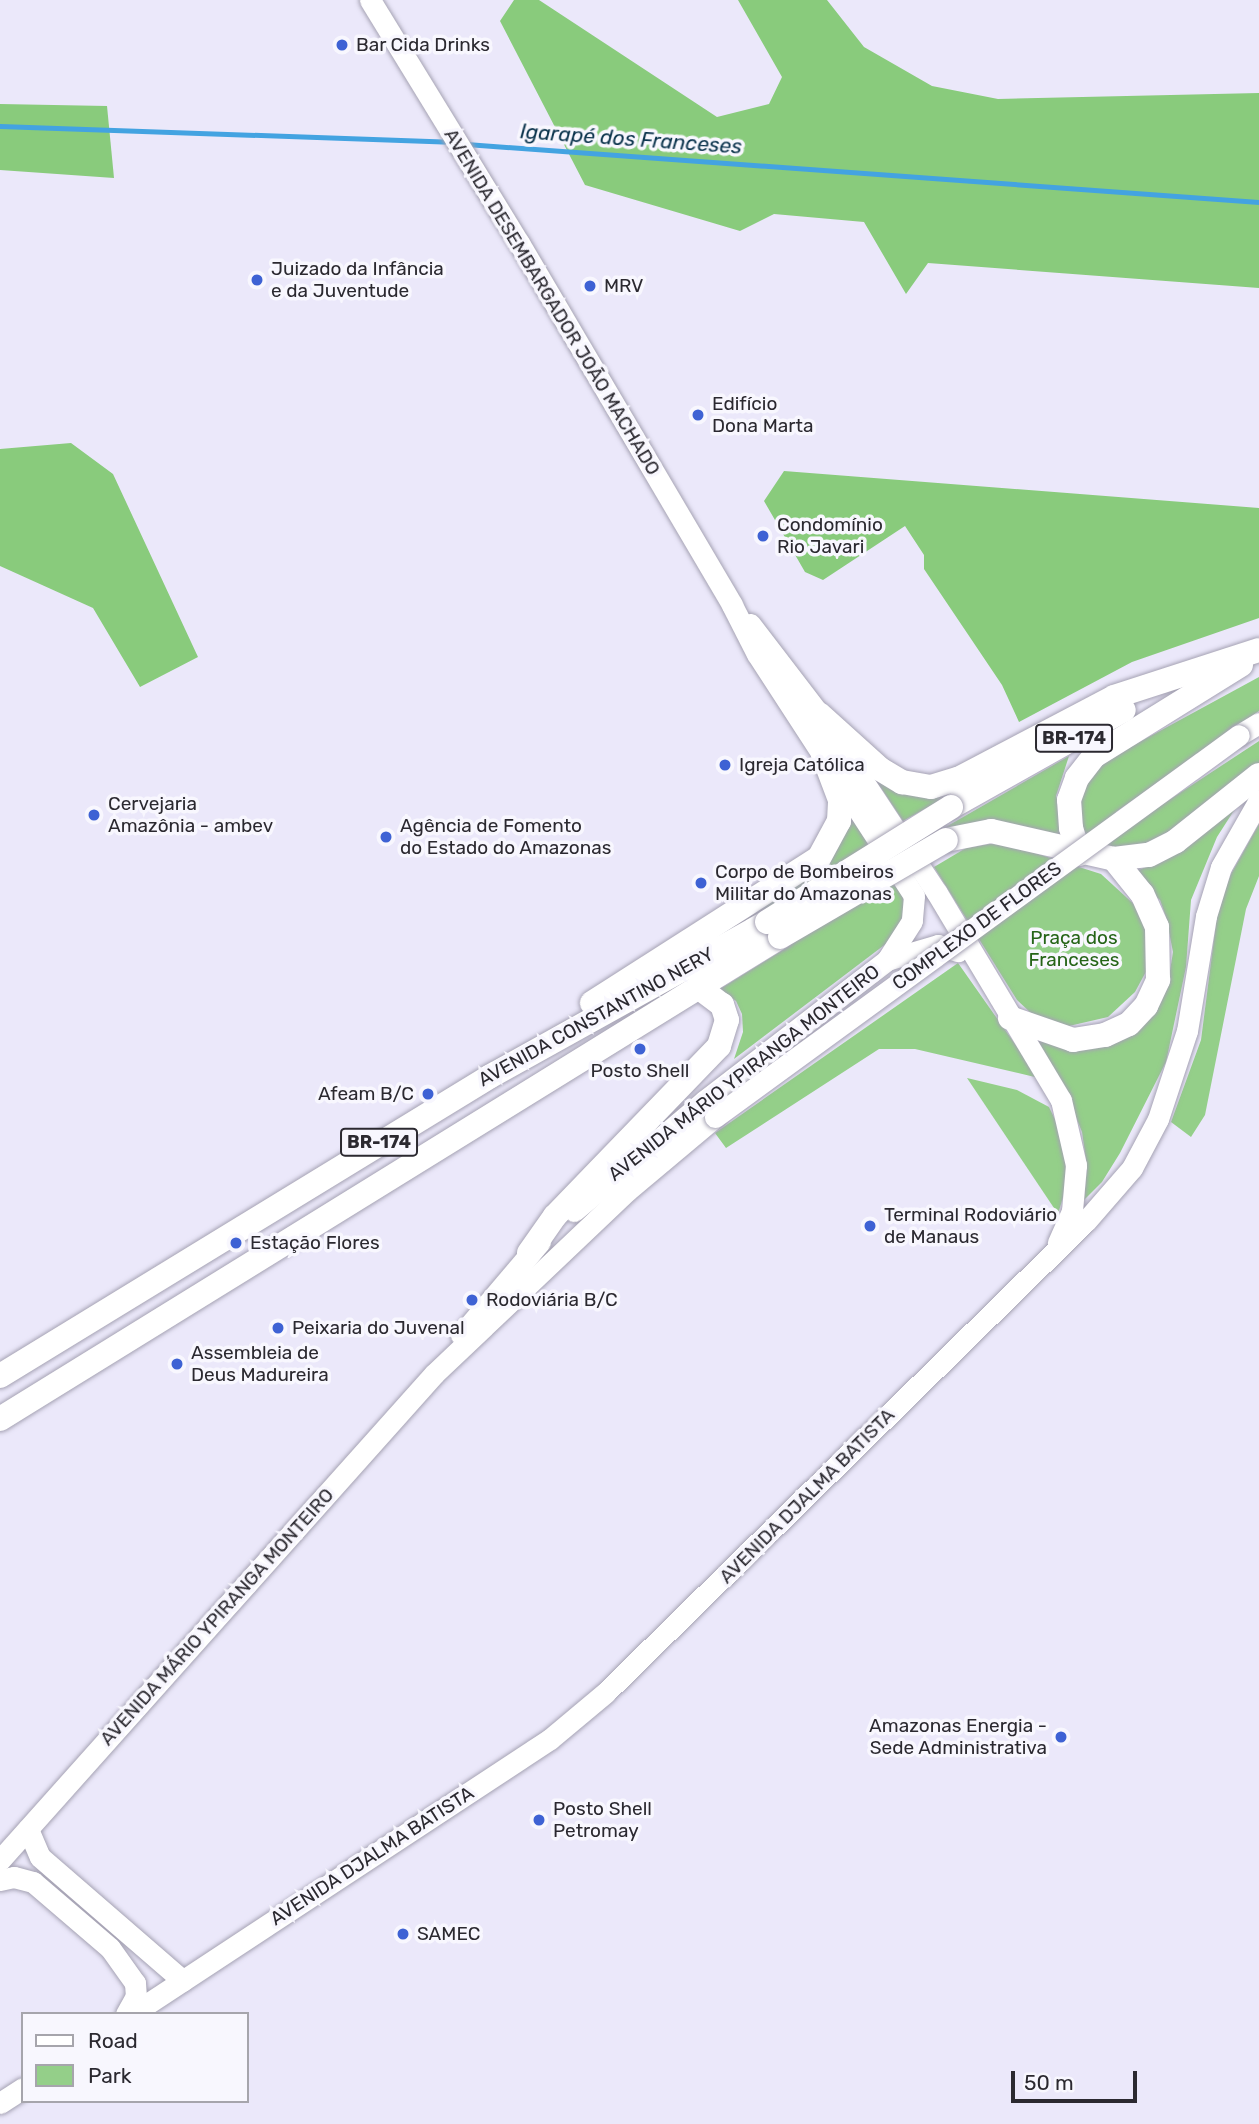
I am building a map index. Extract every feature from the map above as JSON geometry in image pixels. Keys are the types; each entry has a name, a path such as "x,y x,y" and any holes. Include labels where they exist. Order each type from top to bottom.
{"highway":[{"path":"1079,854 1071,828 1069,800 1077,778 1094,756 1259,652"},
{"name":"BR-174","path":"1198,668 1259,652"},
{"path":"819,715 880,769 902,782 931,787 958,779 1114,697 1198,668"},
{"name":"AVENIDA CONSTANTINO NERY","path":"0,1419 698,987 773,929 951,807 1198,668"},
{"path":"489,1077 630,976 819,858 839,821 840,800 822,755"},
{"name":"BR-174","path":"1079,854 1114,859 1149,855 1176,841 1259,775"},
{"name":"AVENIDA CONSTANTINO NERY","path":"0,1376 489,1077 946,840 990,831 1079,854"},
{"path":"1010,1018 1073,1040 1105,1035 1129,1024 1146,1006 1158,981 1157,927 1142,894 1114,859"},
{"path":"529,1253 570,1199 719,1046 727,1020 722,1005 698,987"}],"main road":[{"name":"AVENIDA DESEMBARGADOR JOÃO MACHADO","path":"370,0 469,160 732,605 757,654 914,896"},
{"name":"AVENIDA DESEMBARGADOR JOÃO MACHADO","path":"732,605 769,645 819,715 937,893 982,973 1061,1100 1076,1165 1072,1211 1053,1256"},
{"name":"COMPLEXO DE FLORES","path":"716,1117 1259,723"},
{"name":"AVENIDA DJALMA BATISTA","path":"135,2012 550,1739 606,1693 1053,1256 1132,1168 1158,1119 1187,1031 1221,867 1259,800"},
{"name":"AVENIDA MÁRIO YPIRANGA MONTEIRO","path":"0,1860 435,1374 529,1253 684,1117 887,960 912,921 914,896"},
{"name":"AVENIDA MÁRIO YPIRANGA MONTEIRO","path":"887,960 938,945 956,949 982,973"},
{"name":"AVENIDA MÁRIO YPIRANGA MONTEIRO","path":"435,1374 628,1190 716,1117"},
{"path":"28,1829 40,1857 183,1981"},
{"path":"0,1880 14,1877 33,1882 119,1958 135,1983 136,1997 127,2012"},
{"path":"0,2104 21,2089"}],"green space":[{"path":"514,0 539,0 717,117 769,104 782,77 738,0 827,0 864,47 932,86 998,99 1259,93 1259,288 928,263 906,294 864,222 774,214 740,231 585,185 500,21"},
{"path":"0,104 107,106 114,178 0,170"},
{"path":"71,443 113,474 198,657 140,687 93,608 0,566 0,449"},
{"path":"784,471 1259,508 1259,618 1132,662 1019,722 1002,685 924,569 924,555 905,526 823,580 805,572 764,501"},
{"path":"1259,677 1259,711 1116,812 1128,827 1259,741 1259,764 1157,844 1099,850 1084,836 1077,802 1088,770"},
{"path":"1069,756 1056,796 1068,833 1055,841 944,828"},
{"path":"870,771 966,786 903,821"},
{"name":"Praça dos Franceses","path":"1240,801 1217,837 1191,900 1186,967 1166,1062 1120,1153 1102,1182 1084,1200 1087,1167 1082,1132 1066,1092 1035,1039 1081,1047 1169,977 1173,952 1160,900 1130,874 1177,853"},
{"path":"852,807 902,888 905,912 891,940 734,1059 743,1032 742,1014 736,1001 720,989 791,945 739,928 737,922 820,867"},
{"path":"1259,824 1259,876 1246,909 1205,1115 1191,1137 1171,1122 1201,1040 1218,908 1231,874"},
{"name":"Praça dos Franceses","path":"990,844 1010,845 1101,874 1137,907 1147,926 1148,968 1135,992 1108,1017 1069,1026 1033,1015 1017,1000 934,867 966,848"},
{"name":"Praça dos Franceses","path":"958,963 1039,1078 915,1049 879,1049 726,1148 715,1133"},
{"path":"967,1078 1017,1090 1049,1107 1064,1138 1067,1184 1058,1214"}],"waterway":[{"name":"Igarapé dos Franceses","path":"0,126 450,142"},
{"name":"Igarapé dos Franceses","path":"466,144 1259,202"}],"place":[{"name":"Bar Cida Drinks","path":"342,45"},
{"name":"Juizado da Infância e da Juventude","path":"257,280"},
{"name":"MRV","path":"590,286"},
{"name":"Edifício Dona Marta","path":"698,415"},
{"name":"Condomínio Rio Javari","path":"763,536"},
{"name":"Igreja Católica","path":"725,765"},
{"name":"Cervejaria Amazônia - ambev","path":"94,815"},
{"name":"Agência de Fomento do Estado do Amazonas","path":"386,837"},
{"name":"Corpo de Bombeiros Militar do Amazonas","path":"701,883"},
{"name":"Posto Shell","path":"640,1049"},
{"name":"Afeam B/C","path":"428,1094"},
{"name":"Terminal Rodoviário de Manaus","path":"870,1226"},
{"name":"Estação Flores","path":"236,1243"},
{"name":"Rodoviária B/C","path":"472,1300"},
{"name":"Peixaria do Juvenal","path":"278,1328"},
{"name":"Assembleia de Deus Madureira","path":"177,1364"},
{"name":"Amazonas Energia - Sede Administrativa","path":"1061,1737"},
{"name":"Posto Shell Petromay","path":"539,1820"},
{"name":"SAMEC","path":"403,1934"}]}
